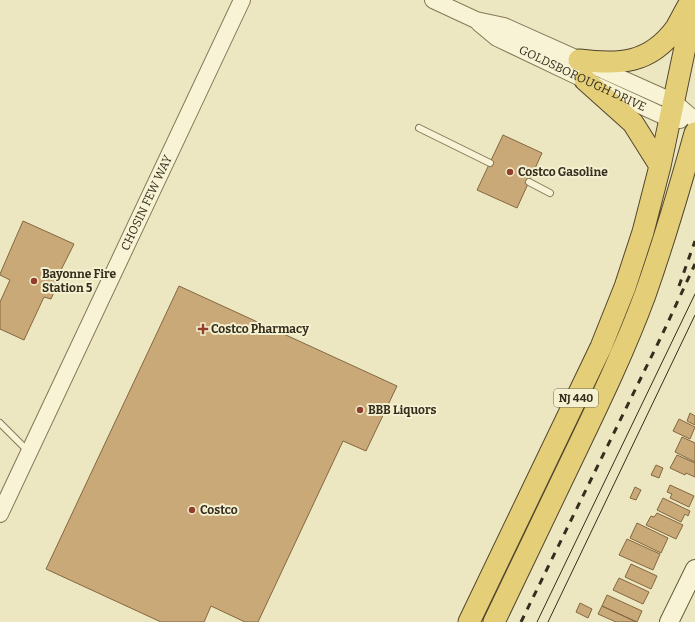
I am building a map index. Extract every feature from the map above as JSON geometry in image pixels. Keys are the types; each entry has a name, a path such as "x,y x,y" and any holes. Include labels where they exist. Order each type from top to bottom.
{"highway":[{"path":"579,60 617,62 648,54 658,48 665,41 676,27 691,0"},
{"name":"NJ 440","path":"469,622 601,347 625,287 643,232 660,166 694,0"},
{"path":"585,80 633,122 660,166"},
{"name":"NJ 440","path":"494,622 620,357 645,296 665,237 695,132"}],"main road":[{"path":"669,622 695,569"}],"street":[{"name":"CHOSIN FEW WAY","path":"0,514 242,0"},
{"name":"GOLDSBOROUGH DRIVE","path":"436,1 476,20 504,26 579,60 672,111"},
{"name":"GOLDSBOROUGH DRIVE","path":"476,20 497,38 585,80 672,111 695,121"}],"lane":[{"path":"419,128 490,163"},
{"path":"529,182 550,193"},
{"path":"0,423 29,452"}],"building":[{"path":"503,135 542,153 517,208 477,190"},
{"name":"Bayonne Fire Station 5","path":"23,221 74,244 56,280 59,281 51,299 44,297 24,340 0,329 0,302 10,280 0,274"},
{"name":"Costco","path":"179,286 397,386 366,451 343,441 258,622 245,622 211,606 204,622 161,622 46,569"},
{"path":"690,413 695,416 695,425 687,421"},
{"path":"679,419 695,427 690,439 673,431"},
{"path":"682,437 695,443 695,462 675,452"},
{"path":"677,455 695,463 695,477 686,473 685,475 670,468"},
{"path":"656,465 663,468 659,478 651,475"},
{"path":"670,485 694,496 689,507 670,498 672,494 667,492"},
{"path":"635,487 641,490 636,500 630,498"},
{"path":"663,498 690,511 688,516 685,514 681,522 657,510"},
{"path":"657,513 683,525 676,539 646,525 651,516 654,517"},
{"path":"637,523 668,538 661,553 630,538"},
{"path":"627,539 660,554 653,570 619,555"},
{"path":"631,564 657,576 651,589 625,577"},
{"path":"619,578 649,592 643,604 613,590"},
{"path":"607,595 642,611 637,622 602,606"},
{"path":"580,603 592,609 588,618 576,612"},
{"path":"602,606 636,622 616,622 598,614"}],"tram line":[{"path":"537,622 695,294"},
{"path":"548,622 695,315"}],"railway":[{"path":"679,286 695,241"},
{"path":"521,622 662,335 695,264"}],"place":[{"name":"Costco Gasoline","path":"510,172"},
{"name":"Bayonne Fire Station 5","path":"34,281"},
{"name":"Costco Pharmacy","path":"203,329"},
{"name":"BBB Liquors","path":"360,410"},
{"name":"Costco","path":"192,510"}]}
